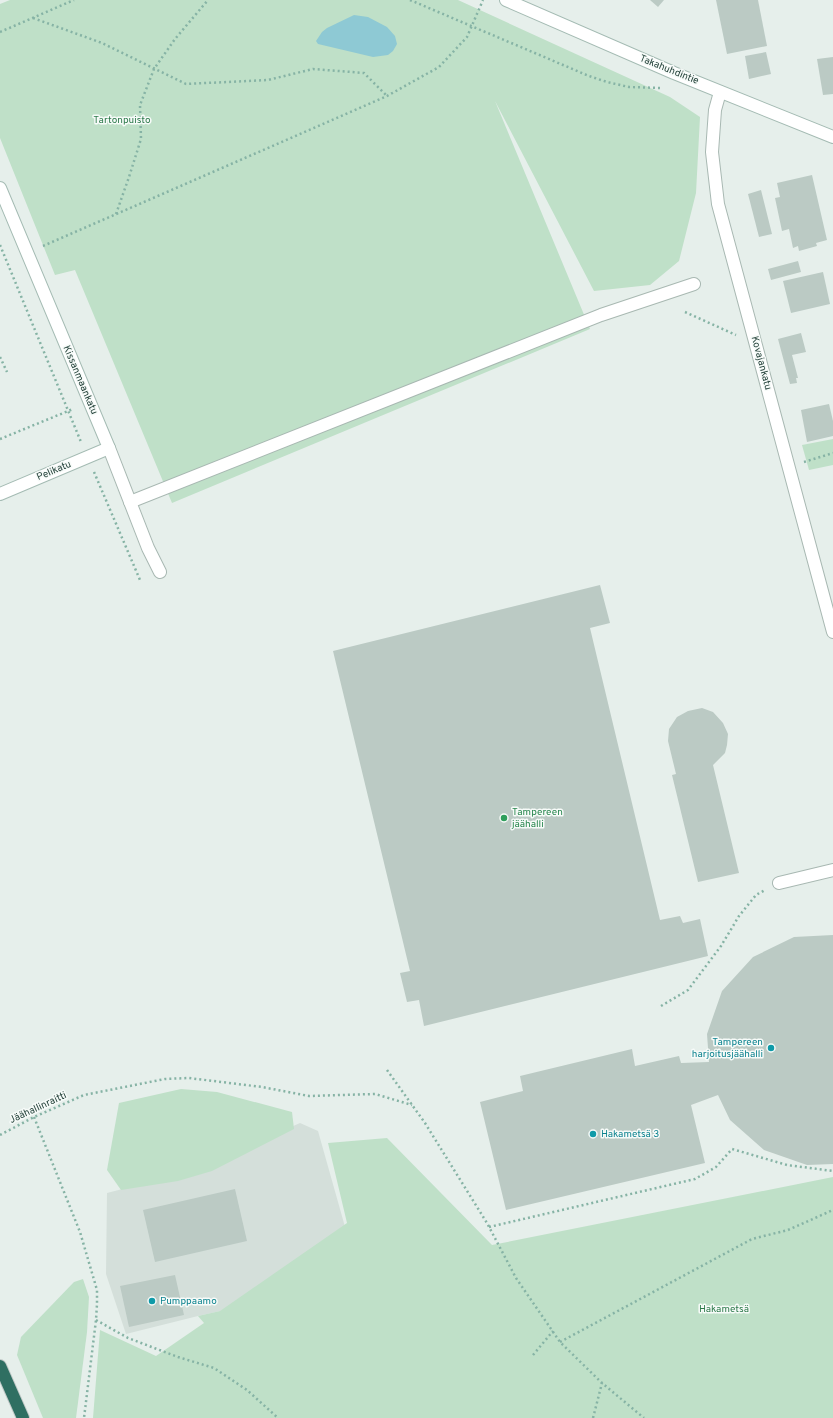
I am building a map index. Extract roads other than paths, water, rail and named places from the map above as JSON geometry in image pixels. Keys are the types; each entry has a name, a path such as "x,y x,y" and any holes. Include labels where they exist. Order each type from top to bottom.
{"highway":[{"path":"0,1366 23,1418"}],"street":[{"name":"Takahuhdintie","path":"506,0 720,92 833,137"},
{"name":"Kovajankatu","path":"720,92 715,110 712,152 718,204 833,632"},
{"name":"Kissanmaankatu","path":"0,188 109,448 148,548 160,572"},
{"path":"130,502 601,314 694,284"},
{"name":"Pelikatu","path":"0,494 109,448"},
{"path":"779,883 833,870"}],"water":[{"path":"354,15 368,17 387,27 395,36 397,44 393,51 388,55 373,57 318,44 316,41 322,32"}],"place":[{"name":"Tampereen jäähalli","path":"504,818"},
{"name":"Tampereen harjoitusjäähalli","path":"771,1048"},
{"name":"Hakametsä 3","path":"593,1134"},
{"name":"Pumppaamo","path":"152,1301"}],"park label":[{"name":"Tartonpuisto","path":"122,120"},
{"name":"Hakametsä","path":"724,1309"}]}
